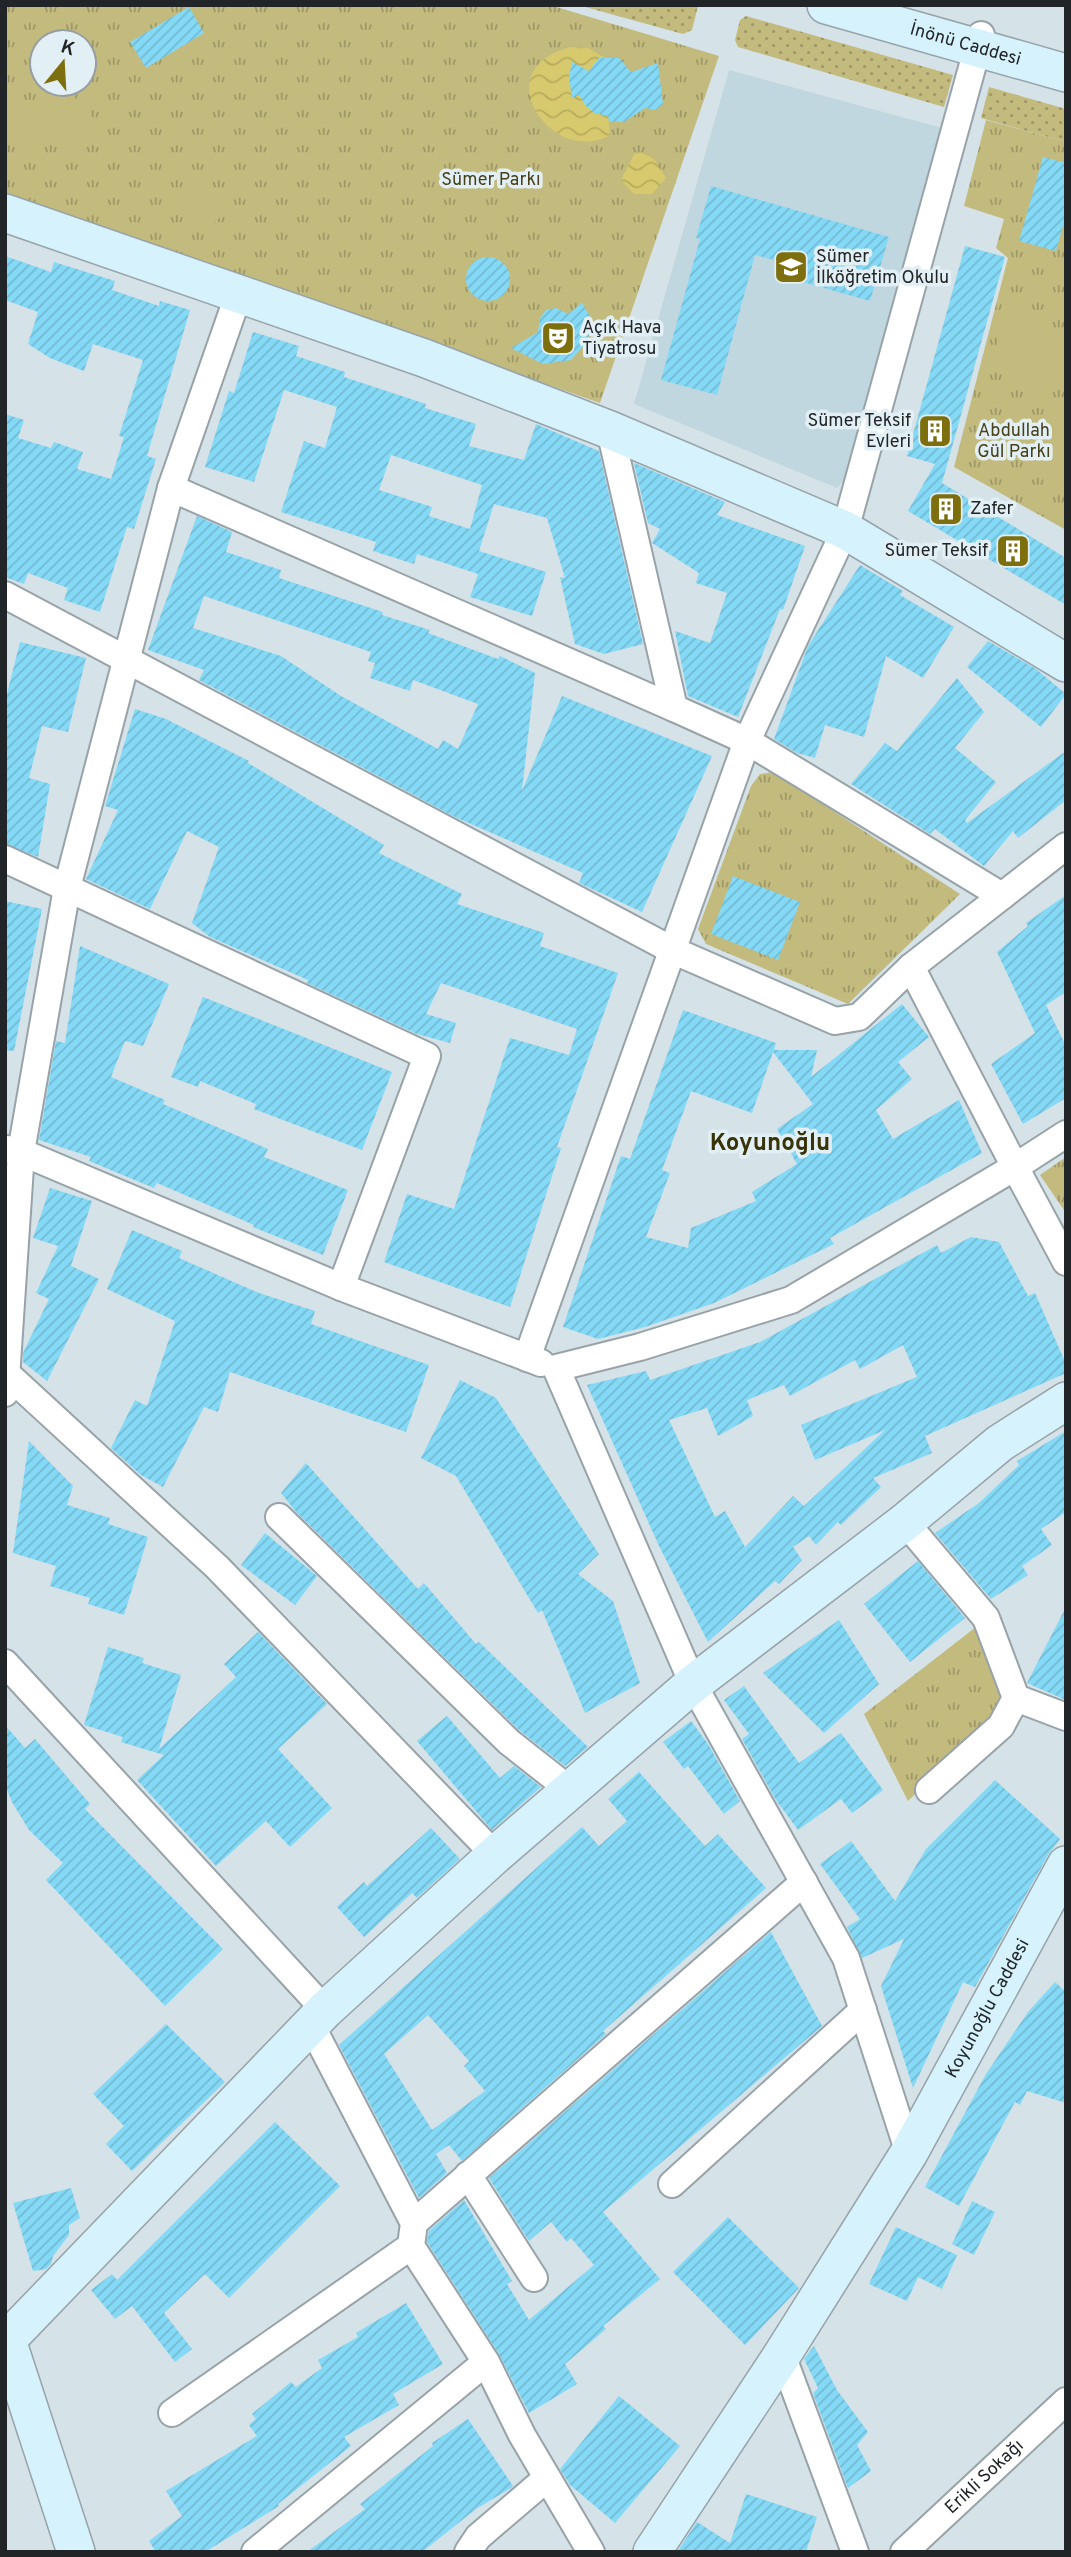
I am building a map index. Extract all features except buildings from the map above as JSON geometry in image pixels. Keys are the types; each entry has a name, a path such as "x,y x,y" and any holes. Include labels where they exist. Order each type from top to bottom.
{"street":[{"name":"İnönü Caddesi","path":"827,5 979,42 1066,59"},
{"name":"İnönü Caddesi","path":"876,5 1066,73"},
{"path":"527,1358 747,741 845,530 979,42"},
{"path":"5,213 424,358 610,430 845,530 1066,663"},
{"path":"239,293 171,488 67,888 13,1150 6,1383 217,1567 495,1855"},
{"path":"610,430 674,708"},
{"path":"171,488 747,741 1002,896"},
{"path":"5,595 672,950 835,1021 859,1017 911,967 1066,846"},
{"path":"5,859 427,1056 341,1287"},
{"path":"911,967 1066,1262"},
{"path":"13,1150 341,1287 556,1368 640,1347 791,1300 1066,1134"},
{"path":"556,1368 693,1684 846,1958 909,2153"},
{"path":"76,2552 6,2339 318,2017 495,1855 693,1684 905,1522 1000,1443 1066,1401"},
{"path":"279,1517 509,1742 570,1790"},
{"path":"905,1522 986,1618 1016,1699 1001,1726 929,1790"},
{"path":"5,1663 318,2017 413,2234 486,2362 522,2435 591,2552"},
{"path":"1016,1699 1066,1717"},
{"name":"Koyunoğlu Caddesi","path":"652,2552 782,2355 909,2153 1066,1865"},
{"path":"172,2413 413,2234 468,2175 804,1882"},
{"path":"673,2184 863,2010"},
{"path":"468,2175 534,2278"},
{"path":"782,2355 855,2552"},
{"path":"254,2552 486,2362"},
{"name":"Erikli Sokağı","path":"904,2552 1066,2401"},
{"path":"468,2552 478,2537 547,2478"}],"shaded area":[{"name":"Sümer İlköğretim Okulu","path":"729,70 953,131 844,480 837,488 634,404"}],"green space":[{"name":"Sümer Parkı","path":"5,5 550,5 719,56 600,403 5,194"},
{"path":"578,5 698,6 692,30 683,34"},
{"path":"746,16 953,75 944,107 738,47 735,40 740,20"},
{"path":"989,87 1066,109 1066,142 981,118"},
{"path":"75,98 113,139 76,137 30,147 5,144 5,103 39,105 53,99"},
{"name":"Abdullah Gül Parkı","path":"986,120 1066,142 1066,530 954,467 1008,258 996,248 1004,219 964,206"},
{"path":"198,191 222,215 202,235 178,211"},
{"path":"1007,317 1066,336 1066,391 991,366"},
{"path":"1057,406 1066,409 1066,480 1036,471"},
{"path":"774,772 960,894 848,1004 706,944 698,929 751,786 760,774"},
{"path":"1066,1157 1066,1213 1040,1175"},
{"path":"994,1613 1014,1655 997,1713 908,1801 864,1714"}],"water":[{"path":"571,47 588,48 605,58 589,71 573,63 569,77 572,98 579,95 594,113 608,116 610,135 589,142 568,138 550,128 536,112 529,94 532,75 545,59"},
{"path":"640,152 654,159 666,178 652,194 634,194 621,180 635,153"}],"place":[{"name":"Sümer İlköğretim Okulu","path":"791,267"},
{"name":"Açık Hava Tiyatrosu","path":"558,338"},
{"name":"Sümer Teksif Evleri","path":"935,431"},
{"name":"Zafer","path":"946,509"},
{"name":"Sümer Teksif","path":"1013,551"}],"district":[{"name":"Koyunoğlu","path":"770,1144"}]}
